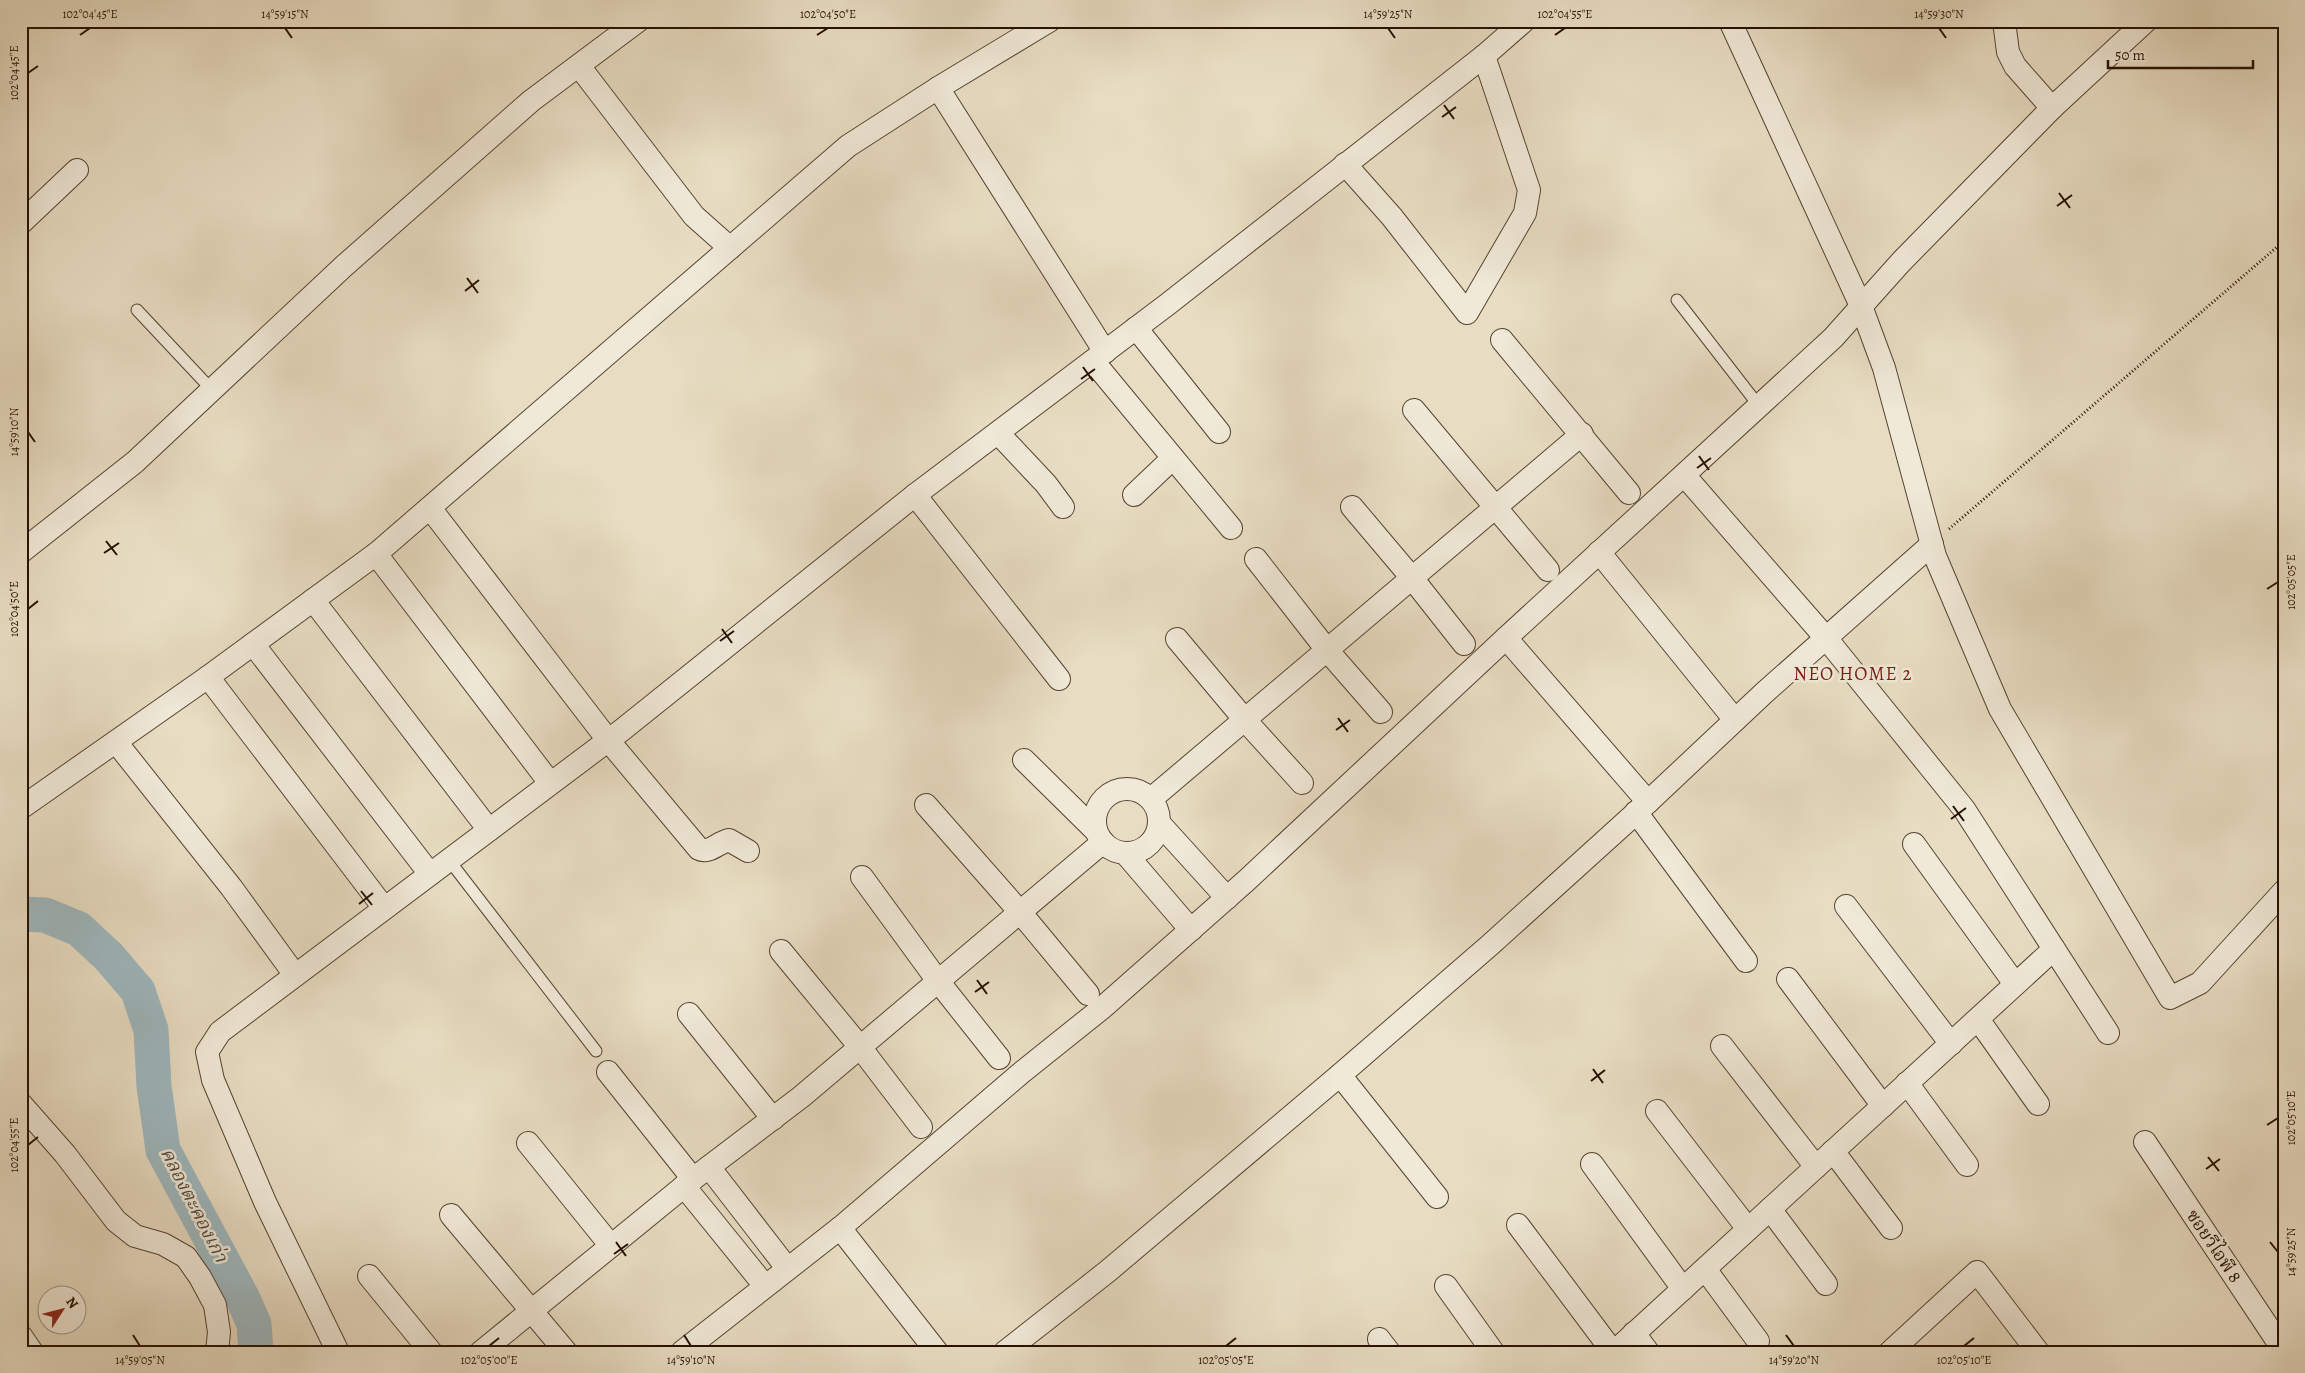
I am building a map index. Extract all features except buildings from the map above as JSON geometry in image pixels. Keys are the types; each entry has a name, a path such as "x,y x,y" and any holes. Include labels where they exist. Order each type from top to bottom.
{"street":[{"path":"21,552 134,462 344,266 477,148 532,101 638,21"},
{"path":"21,808 208,677 376,554 848,146 938,88 1049,21"},
{"path":"338,1352 265,1202 213,1080 207,1052 220,1032 608,740 915,495 1136,328 1484,56 1524,21"},
{"path":"1730,21 1861,306 1884,368 1932,544 2000,709 2170,998 2200,983 2284,891"},
{"path":"2004,21 2008,52 2015,66 2052,108"},
{"path":"682,1352 840,1228 1021,1073 1101,1009 1227,898 1832,338 1901,262 2052,108 2146,21"},
{"path":"1345,164 1392,217 1468,313 1525,212 1529,190 1484,56"},
{"path":"579,66 694,216 730,248"},
{"path":"938,88 1099,356 1174,458 1231,528"},
{"path":"21,223 77,170"},
{"path":"1136,328 1219,432"},
{"path":"1502,340 1582,434 1629,493"},
{"path":"1414,410 1548,570"},
{"path":"998,433 1046,484 1063,507"},
{"path":"1151,799 1582,434"},
{"path":"1134,495 1174,458"},
{"path":"1684,475 1826,638 1964,809 2108,1032"},
{"path":"915,495 1059,679"},
{"path":"1352,507 1412,578 1464,644"},
{"path":"430,508 608,740 699,849 704,852 709,851 718,842 729,840 748,851"},
{"path":"1005,1352 1108,1271 1340,1076 1642,807 1735,720 1932,544"},
{"path":"1599,552 1735,720"},
{"path":"376,554 550,783"},
{"path":"1256,559 1327,650 1381,712"},
{"path":"313,600 489,830"},
{"path":"1506,638 1642,807 1746,961"},
{"path":"1177,639 1245,720 1302,783"},
{"path":"253,644 430,874"},
{"path":"208,677 384,908"},
{"path":"116,742 232,887 295,975"},
{"path":"1024,760 1099,837 1113,850 1125,853 1138,852 1148,845 1156,835 1159,823 1158,810 1151,799 1141,791 1129,788 1116,790 1105,796 1098,806 1094,818 1099,837"},
{"path":"926,806 1020,912 1088,994"},
{"path":"1159,823 1227,898"},
{"path":"481,1352 531,1309 695,1177 773,1119 860,1047 1020,912 1099,837"},
{"path":"1914,844 2015,984"},
{"path":"1125,853 1191,930"},
{"path":"862,877 938,981 999,1058"},
{"path":"1846,906 1951,1044"},
{"path":"1518,1225 1614,1352 2054,949"},
{"path":"781,950 860,1047 921,1128"},
{"path":"1788,979 1882,1106"},
{"path":"689,1014 773,1119"},
{"path":"1978,1019 2038,1104"},
{"path":"1722,1046 1816,1167"},
{"path":"608,1072 695,1177 787,1268"},
{"path":"1340,1076 1437,1197"},
{"path":"1907,1083 1968,1165"},
{"path":"21,1104 65,1154 116,1221 135,1236 164,1244 186,1257 200,1276 215,1305 219,1332 217,1352"},
{"path":"1657,1111 1748,1229"},
{"name":"ซอยวีไอพี 8","path":"2145,1142 2284,1351"},
{"path":"528,1143 611,1246"},
{"path":"1833,1151 1891,1228"},
{"path":"1592,1164 1683,1289"},
{"path":"695,1177 765,1286"},
{"path":"1770,1209 1826,1284"},
{"path":"451,1215 566,1352"},
{"path":"840,1228 937,1352"},
{"path":"1705,1269 1758,1342"},
{"path":"1890,1352 1977,1272 2038,1352"},
{"path":"368,1276 431,1352"},
{"path":"1446,1286 1493,1352"},
{"path":"1634,1333 1648,1352"},
{"path":"21,1336 32,1352"}],"lane":[{"path":"1677,300 1758,406"},
{"path":"137,310 212,390"},
{"path":"449,860 596,1051"}],"path":[{"path":"1932,544 2284,241"}],"waterway":[{"name":"คลองตะคองเก่า","path":"21,914 45,915 79,929 109,957 138,991 151,1030 154,1086 163,1150 243,1299 254,1324 256,1352"}],"district":[{"name":"NEO HOME 2","path":"1853,674"}]}
